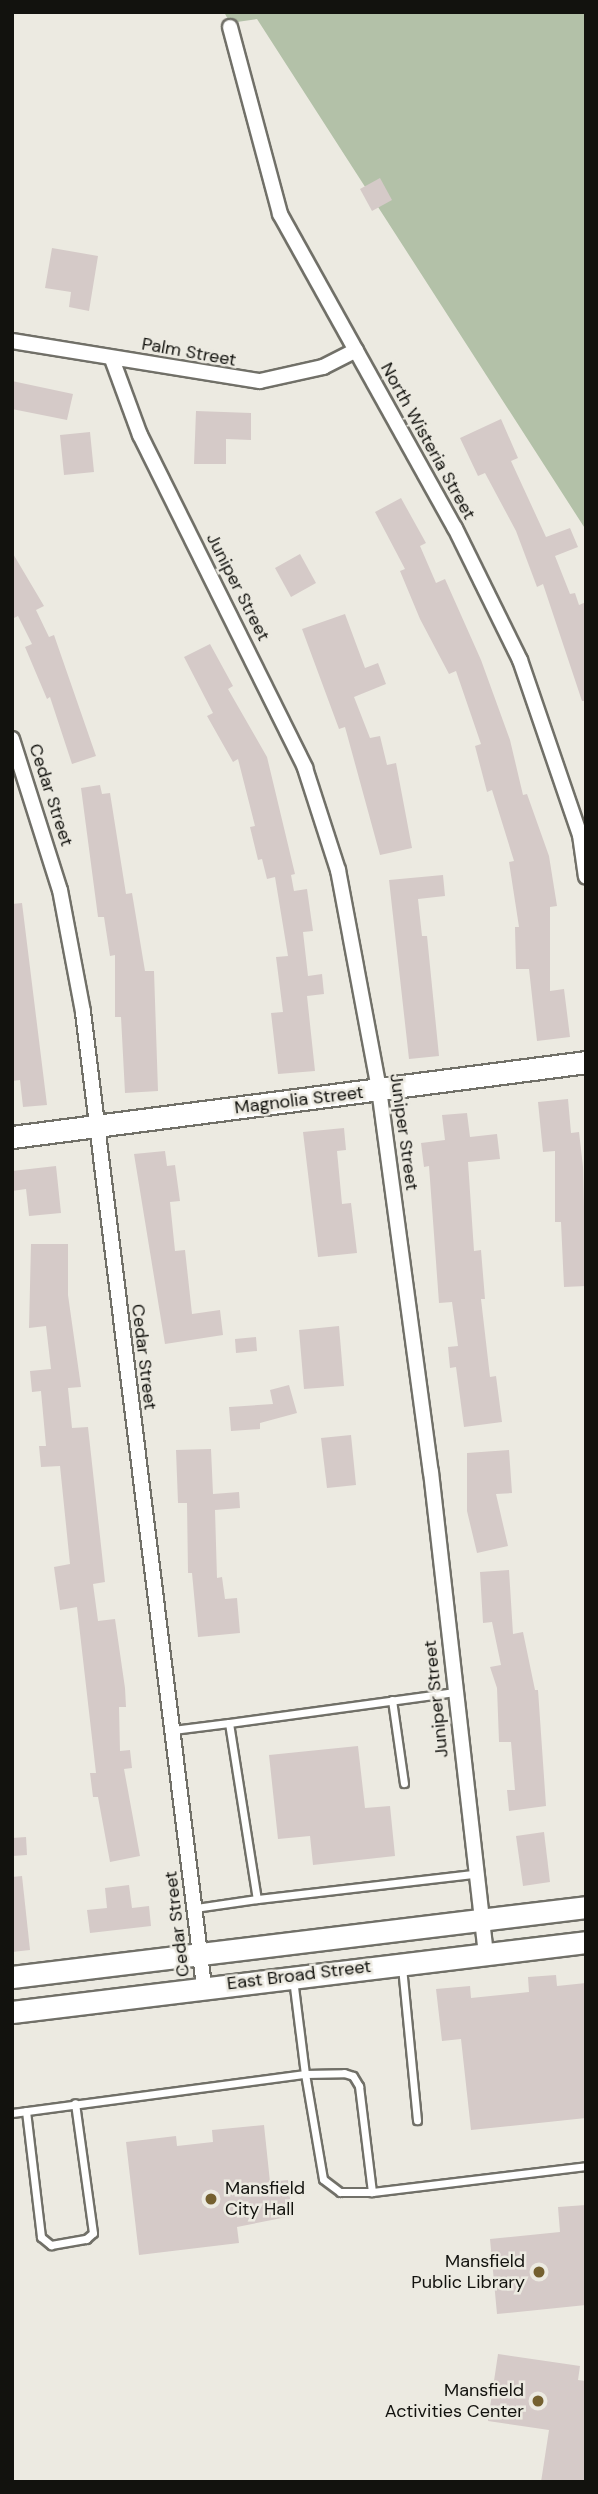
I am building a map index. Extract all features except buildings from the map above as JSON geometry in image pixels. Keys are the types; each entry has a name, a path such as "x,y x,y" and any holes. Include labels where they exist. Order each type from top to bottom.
{"main road":[{"name":"Magnolia Street","path":"12,1137 586,1062"},
{"name":"East Broad Street","path":"12,1977 586,1907"},
{"name":"East Broad Street","path":"12,2012 401,1963 486,1957 586,1942"}],"street":[{"name":"North Wisteria Street","path":"230,27 280,214 455,528 520,660 580,835 586,877"},
{"name":"Palm Street","path":"12,341 260,381 323,367 356,349"},
{"name":"Juniper Street","path":"112,359 139,435 305,768 338,870 379,1089 431,1472 474,1874 486,1957"},
{"name":"Cedar Street","path":"12,739 60,890 83,1012 204,1986"}],"lane":[{"path":"172,1730 455,1692"},
{"path":"392,1700 404,1783"},
{"path":"229,1723 257,1899"},
{"path":"195,1908 474,1874"},
{"path":"401,1963 417,2120"},
{"path":"293,1976 305,2074 323,2179 340,2192 372,2192 586,2166"},
{"path":"12,2113 305,2074 344,2073 353,2076 359,2086 372,2192"},
{"path":"26,2111 41,2237 51,2245 86,2239 93,2233 75,2103"}],"green space":[{"path":"224,12 586,12 586,530 257,19 230,23"}],"place":[{"name":"Mansfield City Hall","path":"211,2199"},
{"name":"Mansfield Public Library","path":"539,2272"},
{"name":"Mansfield Activities Center","path":"538,2401"}]}
